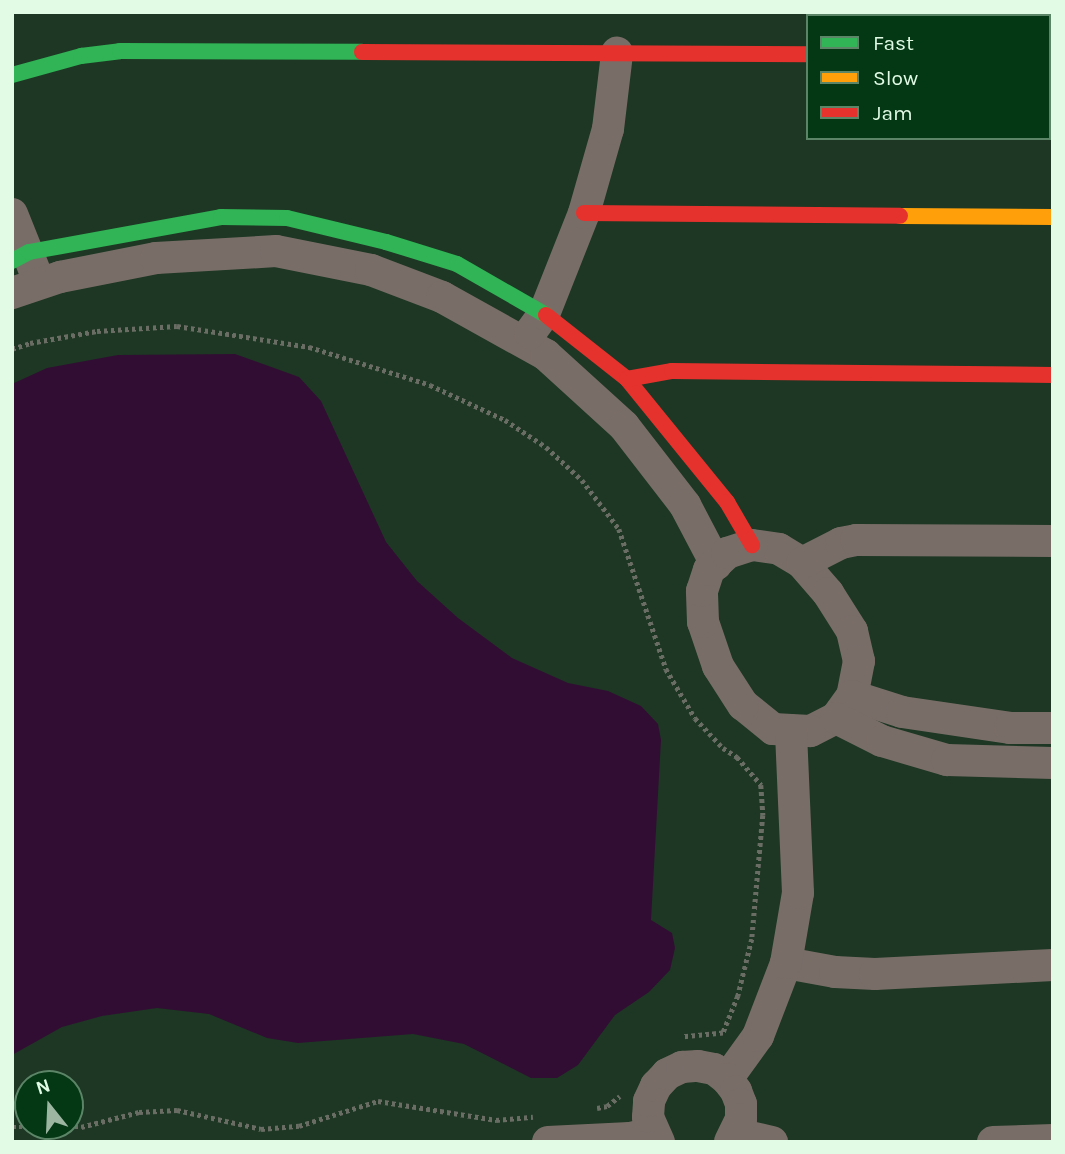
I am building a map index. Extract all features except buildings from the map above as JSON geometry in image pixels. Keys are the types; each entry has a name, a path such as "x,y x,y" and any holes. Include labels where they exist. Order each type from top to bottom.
{"street":[{"path":"12,75 81,56 120,51 806,54"},
{"path":"523,342 544,314 584,213 608,129 617,53"},
{"path":"584,213 1053,217"},
{"path":"12,214 26,288 156,258 276,251 371,270 442,297 546,355 624,426 685,505 716,564"},
{"path":"21,256 220,217 287,218 386,242 457,264 544,314 627,379 727,502 752,545"},
{"path":"627,379 672,371 1053,375"},
{"path":"802,563 841,543 856,540 1053,541"},
{"path":"752,545 779,549 802,563 828,593 852,631 859,661 844,707 810,731 773,729 743,705 718,666 704,622 702,591 709,570 716,564 727,553 752,545"},
{"path":"844,707 902,712 1010,728 1053,728"},
{"path":"844,707 882,741 947,760 1053,763"},
{"path":"727,1079 758,1036 786,962 798,893 791,730"},
{"path":"786,962 835,972 875,974 1053,965"},
{"path":"547,1128 630,1138 656,1137 648,1117 649,1101 656,1086 667,1074 682,1067 698,1066 714,1069 727,1079 741,1104 733,1138 772,1142"},
{"path":"993,1142 1053,1140"}],"path":[{"path":"12,349 30,342 97,331 177,326 309,346 430,385 505,420 546,447 582,480 619,529 666,669 695,718 723,748 737,757 761,785 763,815 752,939 738,996 723,1033 685,1035 676,1040"},
{"path":"586,1110 607,1106 623,1094 625,1087"},
{"path":"12,1128 81,1127 139,1112 177,1110 261,1129 299,1126 378,1101 547,1128"}],"shaded area":[{"path":"235,354 299,377 321,401 386,542 417,581 458,618 512,658 568,683 608,691 641,706 658,724 661,740 651,920 672,933 675,948 670,970 649,992 615,1015 578,1065 557,1078 531,1078 464,1044 413,1034 298,1043 267,1038 209,1014 157,1008 102,1016 62,1027 12,1055 12,384 47,368 118,355"}],"traffic: fast":[{"path":"12,75 81,56 120,51 362,52"},
{"path":"12,261 29,252 221,217 287,218 386,242 457,264 546,315"}],"traffic: slow":[{"path":"900,216 1053,217"}],"traffic: jam":[{"path":"362,52 806,54"},
{"path":"584,213 900,216"},
{"path":"546,315 627,379 727,502 752,545"},
{"path":"627,379 672,371 1053,375"}]}
